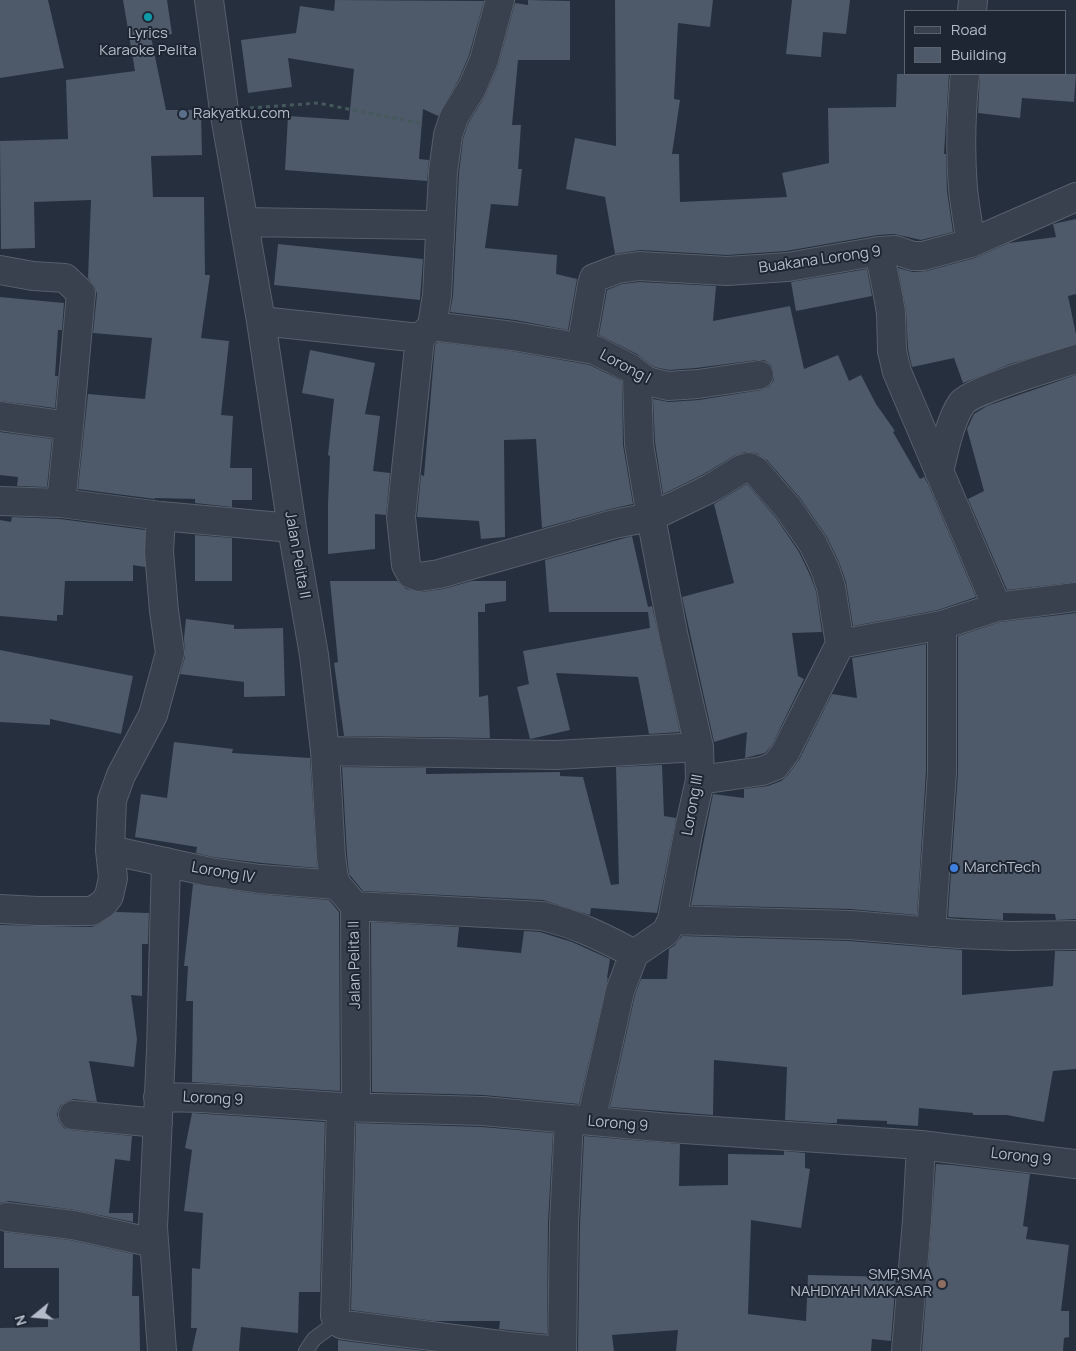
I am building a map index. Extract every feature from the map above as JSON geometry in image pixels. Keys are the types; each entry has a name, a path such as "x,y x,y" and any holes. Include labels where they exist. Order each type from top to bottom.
{"street":[{"name":"Jalan Pelita II","path":"209,0 224,110 261,322 292,528 314,655 325,751 330,857 337,885 355,906 349,1107 336,1244 335,1316 337,1322"},
{"path":"500,0 484,60 472,88 454,117 445,155 437,295 426,332 401,517 406,565 411,574 419,577 439,574 614,524 651,517 710,489 742,469 749,467 755,470 788,508 813,544 831,587 840,644 785,754 775,766 762,771 700,780"},
{"path":"965,75 961,135 962,170 971,243"},
{"name":"Buakana Lorong 9","path":"581,347 594,278 618,269 638,266 714,272 766,269 895,250 913,256 923,256 971,243 1076,197"},
{"path":"244,222 428,225"},
{"path":"878,252 889,304 892,350 897,372 997,607"},
{"path":"0,270 33,276 65,278 81,293 70,426 61,503"},
{"name":"Lorong I","path":"261,322 513,336 595,350 630,368 647,381 668,386 698,384 759,375"},
{"path":"939,472 955,416 966,399 1076,359"},
{"name":"Lorong III","path":"634,954 666,932 672,920 700,780 699,747 672,633 639,444 637,375"},
{"path":"0,416 70,426"},
{"path":"0,501 61,503 161,516 292,528"},
{"path":"0,909 38,911 92,910 103,904 109,896 113,878 110,850 112,800 120,775 153,715 170,653 159,552 161,516"},
{"path":"840,644 942,625 997,607 1076,597"},
{"path":"931,932 942,772 942,625"},
{"path":"325,751 556,755 699,747"},
{"name":"Lorong IV","path":"110,850 210,872 260,879 337,885"},
{"path":"162,1351 154,1243 154,1196 163,1007 166,862"},
{"path":"337,1322 353,1326 561,1351 564,1224 580,1120 620,991 634,954 568,922 542,916 355,906"},
{"path":"672,920 850,925 1011,936 1076,935"},
{"name":"Lorong 9","path":"73,1115 158,1110 202,1098 349,1107 483,1111 920,1145 1076,1164"},
{"path":"906,1351 917,1220 920,1145"},
{"path":"7,1217 73,1225 154,1243"}],"lane":[{"path":"306,1351 314,1338 337,1322"}],"path":[{"path":"224,110 318,103 450,130"}],"building":[{"path":"0,0 48,0 64,68 0,78"},
{"path":"123,0 167,0 172,34 151,37 166,110 201,110 202,155 151,156 153,197 204,197 205,275 210,275 201,338 229,341 221,415 233,416 230,468 252,468 252,500 232,500 232,507 195,503 195,499 155,499 78,489 88,394 145,399 152,338 93,333 97,294 95,287 88,278 91,200 34,202 35,248 1,249 0,141 68,139 66,80 135,71"},
{"path":"335,0 484,1 469,55 458,81 438,116 423,109 419,159 429,160 427,181 285,170 288,116 349,120 354,69 288,58 292,87 248,93 241,40 296,33 300,6 334,11"},
{"path":"528,0 570,1 570,60 518,60 512,125 521,125 518,169 522,169 518,206 491,204 485,248 557,255 556,274 577,279 568,330 515,320 450,312 453,296 459,173 463,139 468,124 485,96 498,66 515,3 528,5"},
{"path":"615,0 713,0 710,27 678,23 674,99 680,100 672,154 679,154 680,202 787,197 782,173 829,163 828,108 896,107 897,74 949,75 944,154 946,154 947,191 953,232 921,240 894,234 878,235 786,251 727,255 640,250 615,254 605,197 566,189 575,138 616,146"},
{"path":"792,0 850,0 846,34 823,32 821,57 786,54"},
{"path":"1076,74 1074,102 1022,98 1020,118 978,113 980,75"},
{"path":"1076,219 1076,294 1068,296 1076,334 1076,344 1010,364 963,383 954,358 912,367 908,349 906,310 898,268 913,272 927,271 975,258 1009,243 1056,237 1053,224"},
{"path":"278,244 423,259 420,300 274,285"},
{"path":"867,269 872,296 796,311 791,282"},
{"path":"640,282 716,286 713,321 790,306 804,369 838,355 849,381 861,375 876,404 895,431 893,432 920,479 924,477 928,484 976,597 938,610 853,626 846,582 827,537 800,498 767,460 756,453 745,452 734,456 702,475 663,494 655,442 653,399 669,402 699,400 761,390 769,387 774,380 774,373 771,365 764,360 669,370 654,367 637,354 599,335 607,290 622,284"},
{"path":"0,297 64,303 62,330 58,330 55,376 58,376 55,408 0,401"},
{"path":"438,342 511,351 590,365 622,381 623,445 633,504 542,528 536,439 504,440 505,537 481,539 479,521 417,517 421,475 424,476 435,345"},
{"path":"310,350 375,363 365,414 380,416 373,471 390,473 386,515 375,514 375,549 328,554 330,456 328,455 334,399 302,393"},
{"path":"1076,375 1076,582 1007,590 968,499 984,491 967,429 974,414 987,406"},
{"path":"0,432 52,439 47,487 17,486 18,477 0,475"},
{"path":"747,484 776,518 799,552 816,591 822,632 792,633 798,676 804,679 772,745 765,753 745,758 747,732 714,742 682,597 734,583 714,504"},
{"path":"12,517 60,519 145,530 145,567 133,565 133,581 65,581 63,615 57,615 57,621 0,616 0,520 11,522"},
{"path":"195,535 232,538 232,581 195,581"},
{"path":"632,536 648,607 652,606 680,732 649,734 638,677 556,673 570,730 530,739 517,687 529,684 523,651 650,628 648,612 549,612 545,560"},
{"path":"330,581 397,581 406,589 421,592 443,589 472,581 506,581 506,601 485,604 485,612 478,612 479,697 488,695 490,738 344,736 334,663 338,662"},
{"path":"1076,613 1076,919 1056,920 1055,914 1003,913 1003,920 948,917 958,772 958,636 1000,622"},
{"path":"186,619 234,625 234,629 283,628 285,696 244,697 244,682 180,674 185,657"},
{"path":"926,644 926,771 917,915 850,909 691,905 713,794 744,798 744,789 768,786 781,781 787,776 799,760 832,694 857,698 852,658"},
{"path":"0,650 133,676 121,734 50,719 50,725 0,722"},
{"path":"174,742 233,749 232,753 310,758 317,868 213,857 196,853 197,847 135,837 141,794 167,798"},
{"path":"662,765 664,816 676,818 657,913 591,908 590,915 543,900 363,891 349,874 342,767 426,768 426,774 560,772 560,776 583,777 611,885 619,884 616,767"},
{"path":"193,884 258,894 329,900 339,912 340,1091 192,1082 193,1001 186,1001 188,966 184,966"},
{"path":"116,912 149,913 148,944 142,944 142,996 131,995 137,1039 134,1067 89,1061 97,1102 74,1099 67,1101 60,1106 57,1114 59,1122 64,1128 132,1136 130,1161 115,1159 109,1213 133,1213 133,1222 75,1210 9,1201 0,1203 0,925 92,927 100,924"},
{"path":"371,922 459,927 457,947 521,953 524,931 540,932 572,942 610,959 608,978 579,1104 483,1095 372,1092"},
{"path":"682,936 849,941 962,950 962,995 1053,986 1055,951 1076,951 1076,1069 1053,1071 1044,1122 1007,1115 973,1115 973,1113 919,1108 918,1126 887,1124 887,1121 837,1119 837,1123 829,1123 785,1120 787,1067 714,1060 713,1115 610,1107 635,995 641,979 667,979 669,949"},
{"path":"192,1113 325,1122 320,1292 299,1292 298,1333 241,1327 239,1351 192,1351 197,1328 191,1328 192,1268 200,1269 203,1213 184,1211 192,1150 185,1148"},
{"path":"356,1123 482,1127 553,1133 548,1223 547,1334 499,1329 500,1321 434,1321 351,1310"},
{"path":"584,1136 680,1144 679,1186 728,1185 728,1154 784,1155 784,1151 805,1153 805,1168 810,1169 801,1228 751,1220 748,1314 806,1321 808,1275 896,1277 891,1341 872,1339 871,1351 676,1351 678,1330 612,1335 614,1351 578,1351 580,1224"},
{"path":"936,1164 1030,1174 1023,1226 1028,1227 1026,1239 1069,1245 1061,1311 1069,1311 1069,1337 1064,1338 1063,1351 922,1351"},
{"path":"4,1232 70,1240 133,1254 132,1296 139,1296 140,1351 0,1351 0,1328 48,1327 48,1319 59,1318 59,1268 4,1268"},
{"path":"338,1340 345,1341 425,1351 338,1351"}],"place":[{"name":"Lyrics Karaoke Pelita","path":"148,17"},
{"name":"Rakyatku.com","path":"183,114"},
{"name":"MarchTech","path":"954,868"},
{"name":"SMP,SMA NAHDIYAH MAKASAR","path":"942,1284"}]}
